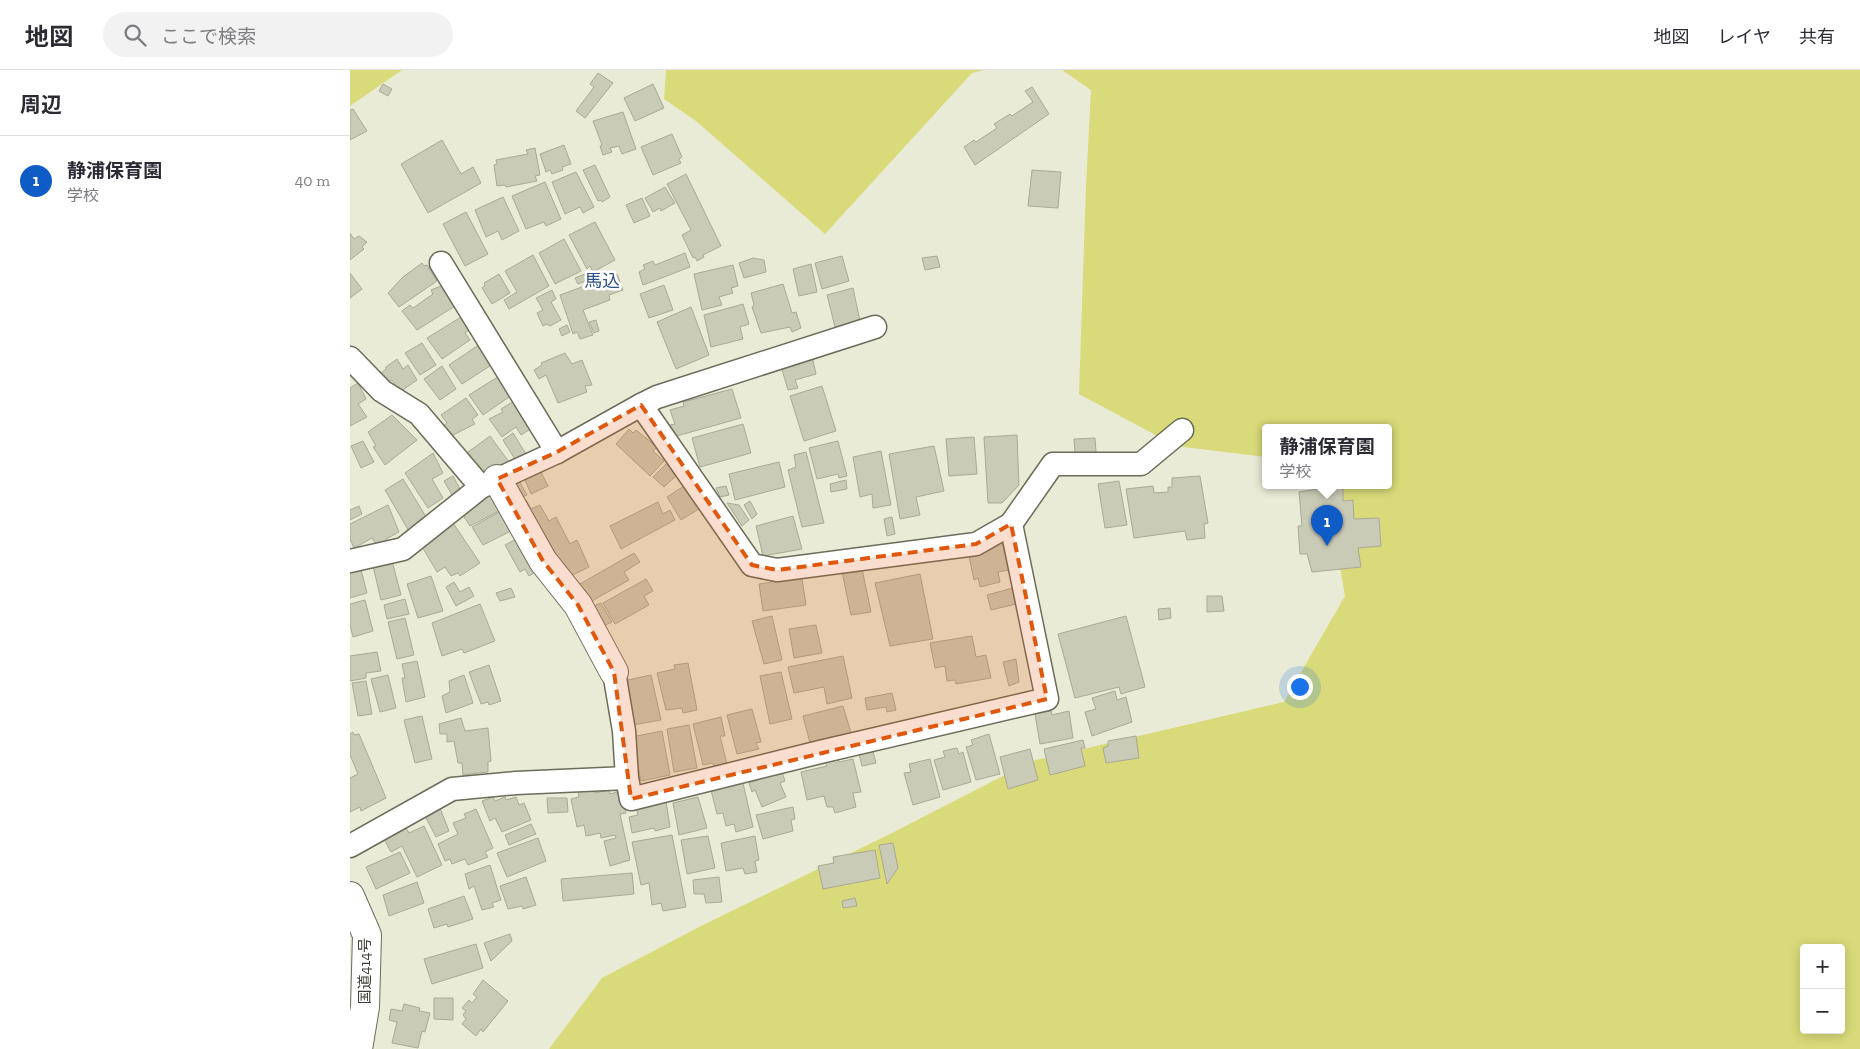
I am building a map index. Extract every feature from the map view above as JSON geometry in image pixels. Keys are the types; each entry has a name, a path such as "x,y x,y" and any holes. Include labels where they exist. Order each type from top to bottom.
{"main road":[{"path":"489,483 543,561 578,605 614,672"},
{"name":"国道414号","path":"350,896 367,936 365,1007 358,1049"}],"street":[{"path":"441,263 557,452"},
{"path":"350,561 402,549 489,483 557,452 641,405 657,398 875,327"},
{"path":"350,358 382,392 419,414 489,483"},
{"path":"641,405 752,565 777,570 976,544 1011,524 1054,464 1140,464 1182,430"},
{"path":"614,672 624,730 627,778 631,799 1047,699 1011,524"},
{"path":"350,846 452,789 516,783 627,778"}],"highlighted area":[{"path":"641,405 752,565 777,570 976,544 1011,524 1047,699 631,799 614,672 578,605 543,561 497,479 557,452"}],"shaded area":[{"path":"350,70 402,70 350,106"},
{"path":"666,70 984,70 972,73 825,234 696,121 664,99"},
{"path":"1062,70 1860,70 1860,1049 549,1049 602,978 701,926 892,833 1032,761 1284,702 1345,596 1327,489 1392,489 1392,424 1262,424 1262,457 1176,446 1079,394 1091,90"}],"building":[{"path":"598,73 613,83 585,118 576,111 594,87 590,84"},
{"path":"383,84 392,89 388,96 379,91"},
{"path":"653,84 664,108 635,121 624,98"},
{"path":"1032,87 1049,114 975,165 964,147 974,140 976,142 997,128 994,124 1010,114 1012,116 1033,102 1025,91"},
{"path":"353,109 367,131 350,140 350,110"},
{"path":"623,112 636,149 622,154 619,146 610,148 612,152 603,155 600,146 602,145 593,121"},
{"path":"672,134 682,157 679,159 681,163 653,175 641,147"},
{"path":"442,140 461,174 473,167 481,183 428,213 401,164"},
{"path":"564,145 571,164 562,167 563,170 552,174 550,170 546,172 540,154"},
{"path":"535,148 540,175 535,176 537,181 506,187 505,185 497,186 494,165 497,164 496,160 528,154 526,150"},
{"path":"595,165 610,197 602,202 601,200 598,201 583,170"},
{"path":"1032,170 1061,172 1058,208 1028,206"},
{"path":"576,172 594,207 583,213 580,207 565,214 552,182"},
{"path":"686,174 721,246 703,255 704,257 697,261 695,257 693,258 682,235 691,230 667,184"},
{"path":"545,182 561,219 546,226 544,222 526,229 512,196"},
{"path":"665,187 675,203 661,211 660,208 653,212 645,198"},
{"path":"503,197 519,231 502,240 498,231 486,237 475,210"},
{"path":"642,198 650,216 634,223 626,205"},
{"path":"466,212 488,254 465,266 443,224"},
{"path":"595,222 615,260 593,272 590,266 587,269 569,235"},
{"path":"350,233 354,239 359,236 367,242 362,247 364,249 350,260"},
{"path":"564,239 581,271 555,284 539,253"},
{"path":"685,253 690,267 643,285 639,272 645,269 643,265 653,261 655,265"},
{"path":"533,255 549,286 509,309 504,300 517,292 505,271"},
{"path":"842,256 849,281 822,289 815,263"},
{"path":"937,256 940,267 925,270 922,258"},
{"path":"753,258 764,260 766,272 744,278 739,263"},
{"path":"422,263 424,266 427,265 437,281 399,307 388,293 403,277"},
{"path":"811,264 817,292 799,296 793,269"},
{"path":"733,265 738,286 731,288 733,293 719,297 722,305 702,310 694,274"},
{"path":"350,273 362,289 350,298"},
{"path":"499,274 510,293 492,304 482,288 485,285 484,283"},
{"path":"585,274 588,280 578,284 575,278"},
{"path":"617,274 623,290 609,295 610,300 583,310 593,335 580,339 577,332 573,334 560,295"},
{"path":"783,284 792,313 796,312 801,328 792,332 790,327 761,333 752,307 754,305 751,293"},
{"path":"664,285 673,310 649,318 640,294"},
{"path":"441,286 455,306 417,330 402,311 410,305 413,308 433,294 431,290"},
{"path":"853,288 860,321 835,327 827,295"},
{"path":"552,290 556,299 551,302 561,320 550,326 547,324 543,326 537,313 543,310 536,298"},
{"path":"743,304 749,324 740,327 743,339 711,347 704,315"},
{"path":"691,307 709,355 676,369 657,322"},
{"path":"461,317 470,329 465,333 470,340 442,359 427,338"},
{"path":"596,320 599,331 594,333 589,322"},
{"path":"567,325 570,332 562,336 559,329"},
{"path":"422,343 436,365 420,375 405,353"},
{"path":"480,344 493,364 462,384 449,365"},
{"path":"565,353 572,364 582,360 592,385 585,386 587,392 558,403 546,375 539,379 534,370 542,365 541,363"},
{"path":"812,356 816,374 795,380 798,388 788,390 781,366"},
{"path":"397,359 403,369 408,365 417,380 400,392 392,380 388,382 381,373"},
{"path":"442,366 456,389 440,400 424,379"},
{"path":"501,375 512,395 483,415 469,395"},
{"path":"358,383 366,399 358,404 367,417 350,426 350,388"},
{"path":"822,386 836,431 804,441 790,396"},
{"path":"732,389 741,418 673,437 670,425 675,424 670,410 684,406 683,402"},
{"path":"466,398 478,415 472,419 475,424 449,437 442,427 447,423 441,415"},
{"path":"516,400 535,426 521,435 516,427 502,437 489,419 503,412 501,409"},
{"path":"392,415 417,440 385,465 373,447 376,446 368,432"},
{"path":"743,424 751,453 700,467 692,438"},
{"path":"629,429 633,433 636,430 657,447 653,451 664,461 650,476 616,444"},
{"path":"513,433 526,454 516,461 503,440"},
{"path":"1017,435 1019,485 1002,503 988,503 984,437"},
{"path":"490,436 509,462 489,473 487,470 480,474 464,455"},
{"path":"974,437 977,474 949,476 946,439"},
{"path":"1095,438 1096,452 1075,454 1074,439"},
{"path":"363,441 374,462 361,468 351,446"},
{"path":"838,441 847,476 839,478 838,474 817,479 809,448"},
{"path":"934,446 944,491 916,497 920,515 900,519 889,454"},
{"path":"881,451 891,505 873,508 872,494 860,497 853,457"},
{"path":"806,452 824,523 802,527 788,470 796,467 794,455"},
{"path":"433,453 443,473 432,479 443,498 428,508 405,473"},
{"path":"668,462 680,472 664,487 653,477"},
{"path":"779,462 785,487 735,500 729,474"},
{"path":"540,470 548,486 531,494 524,478"},
{"path":"453,476 461,491 452,495 444,481"},
{"path":"1200,476 1208,523 1204,524 1205,538 1187,540 1185,531 1134,538 1126,489 1153,486 1154,493 1168,492 1168,487 1172,487 1172,478"},
{"path":"403,479 428,520 410,533 385,490"},
{"path":"518,479 527,495 514,501 505,485"},
{"path":"846,480 847,489 831,492 830,484"},
{"path":"1119,481 1127,525 1105,528 1098,484"},
{"path":"687,484 702,507 681,520 667,497"},
{"path":"726,486 729,495 720,497 716,488"},
{"path":"1318,489 1343,489 1343,501 1353,500 1354,519 1379,518 1381,546 1358,548 1361,567 1312,572 1307,554 1300,554 1298,526 1302,526 1299,492"},
{"path":"494,491 503,509 470,526 459,509"},
{"path":"526,500 531,509 540,505 549,521 556,517 570,544 577,540 589,567 562,580 517,504"},
{"path":"750,501 757,514 752,519 744,505"},
{"path":"658,502 663,514 670,510 675,520 621,549 610,526"},
{"path":"727,503 739,505 749,520 742,526"},
{"path":"388,505 399,532 386,539 387,543 379,548 372,538 354,548 350,539 350,524"},
{"path":"359,506 362,514 350,520 350,510"},
{"path":"505,509 515,529 483,545 472,527"},
{"path":"793,516 802,549 763,556 756,526"},
{"path":"892,517 895,534 887,536 884,519"},
{"path":"453,523 480,563 460,576 458,573 451,576 445,567 437,572 421,545"},
{"path":"520,537 539,570 529,576 525,569 520,572 505,545"},
{"path":"1002,542 1009,570 998,572 1000,582 980,587 978,578 974,580 968,551"},
{"path":"634,553 640,562 624,572 629,580 590,602 578,585"},
{"path":"392,561 401,595 381,600 373,566"},
{"path":"861,564 871,612 851,615 841,567"},
{"path":"360,566 367,593 350,598 350,567"},
{"path":"801,572 806,605 763,611 759,584 772,582 770,575"},
{"path":"920,574 933,639 890,646 875,583"},
{"path":"431,576 443,611 418,618 407,584"},
{"path":"646,579 653,591 644,596 649,605 615,624 603,603"},
{"path":"454,582 460,592 469,587 474,596 456,606 446,587"},
{"path":"511,588 515,597 500,601 496,593"},
{"path":"1013,588 1016,604 991,610 987,595"},
{"path":"1207,596 1222,596 1224,611 1207,612"},
{"path":"405,599 409,614 387,619 384,605"},
{"path":"365,600 373,631 353,637 350,625 350,604"},
{"path":"601,603 612,622 603,626 592,607"},
{"path":"480,604 495,641 464,653 462,649 442,656 432,623"},
{"path":"1170,608 1171,618 1159,620 1158,609"},
{"path":"772,616 782,660 764,664 752,621"},
{"path":"1126,616 1145,687 1121,694 1119,687 1075,698 1058,634"},
{"path":"405,618 414,655 397,659 388,622"},
{"path":"816,625 822,653 794,658 789,629"},
{"path":"972,636 976,657 986,655 991,678 956,684 955,680 947,681 945,666 935,668 930,643"},
{"path":"377,652 381,671 366,673 366,678 350,681 350,656"},
{"path":"843,656 852,698 827,704 824,687 794,693 788,667"},
{"path":"1016,659 1019,682 1009,686 1003,662"},
{"path":"417,661 425,697 406,702 402,678 405,678 402,664"},
{"path":"688,663 697,710 683,713 682,708 666,710 657,673 675,669 674,665"},
{"path":"489,665 501,701 489,705 488,702 481,704 469,672"},
{"path":"781,672 792,719 770,724 760,676"},
{"path":"388,675 396,708 380,712 371,679"},
{"path":"464,675 473,703 446,713 442,696 450,692 449,681"},
{"path":"651,675 661,720 633,725 623,681"},
{"path":"366,681 372,714 358,716 352,683"},
{"path":"1115,691 1117,700 1126,697 1132,722 1092,736 1085,712 1096,709 1092,698"},
{"path":"892,693 896,710 887,712 886,707 867,710 865,698"},
{"path":"843,706 852,736 811,747 803,716"},
{"path":"752,709 761,742 756,743 759,749 737,754 727,715"},
{"path":"1051,711 1052,715 1069,711 1073,738 1040,744 1035,714"},
{"path":"422,716 432,759 415,763 404,720"},
{"path":"721,717 725,736 720,736 728,768 715,771 713,763 703,765 693,724"},
{"path":"461,718 465,731 488,728 491,761 488,762 488,772 463,775 462,763 458,763 454,741 447,742 447,734 440,734 439,724"},
{"path":"689,725 697,768 674,772 667,729"},
{"path":"662,731 670,775 641,781 632,737"},
{"path":"353,732 354,735 359,734 386,798 361,811 360,807 350,812 350,778 358,774 350,755 350,734"},
{"path":"989,734 1000,774 976,780 966,747 973,745 971,740"},
{"path":"1136,736 1139,758 1106,763 1103,748 1108,746 1108,741"},
{"path":"1083,740 1085,748 1081,748 1085,766 1050,775 1044,749"},
{"path":"957,748 959,754 963,752 971,782 943,790 934,760 945,757 943,751"},
{"path":"1030,749 1038,780 1008,789 1000,757"},
{"path":"873,751 876,763 862,766 859,754"},
{"path":"838,759 839,762 853,759 861,792 853,793 856,807 835,813 833,807 827,807 824,796 807,800 801,772 827,766 825,761"},
{"path":"930,759 940,797 913,805 904,773 911,772 909,764"},
{"path":"782,772 785,781 780,783 786,797 762,807 755,790 752,792 749,783"},
{"path":"743,783 753,827 736,832 734,824 726,826 723,813 717,814 711,790"},
{"path":"595,789 595,793 609,790 610,794 620,791 626,813 620,814 630,860 610,866 604,841 616,838 615,835 601,838 600,833 586,836 584,825 577,827 571,799 579,797 578,792"},
{"path":"493,797 495,801 505,797 506,800 516,797 519,805 524,803 531,820 502,832 495,818 490,821 482,801"},
{"path":"698,797 707,828 679,835 673,803"},
{"path":"547,798 567,798 568,812 548,813"},
{"path":"666,801 670,827 655,831 654,828 632,833 629,817 638,815 636,808"},
{"path":"438,803 449,831 436,837 422,810"},
{"path":"793,807 795,819 791,820 793,831 763,839 756,815"},
{"path":"476,809 493,848 485,852 488,857 468,865 465,859 452,864 450,859 445,861 438,844 458,834 453,823 466,818 464,814"},
{"path":"404,824 409,833 424,826 442,865 417,877 402,846 391,852 382,835"},
{"path":"531,824 536,834 509,845 505,835"},
{"path":"672,835 686,907 663,911 661,903 652,905 649,883 641,885 632,842"},
{"path":"708,836 715,868 687,874 681,840"},
{"path":"755,836 759,860 755,861 757,872 745,874 743,868 726,871 721,843"},
{"path":"538,838 546,861 507,877 497,853"},
{"path":"893,843 898,868 887,884 879,845"},
{"path":"875,850 880,878 823,889 818,866 834,863 833,857"},
{"path":"400,852 410,873 376,889 366,867"},
{"path":"490,865 501,900 492,903 494,907 482,910 474,886 469,889 465,874"},
{"path":"632,873 634,894 563,901 561,879"},
{"path":"526,877 536,905 523,909 522,906 508,909 500,886"},
{"path":"719,877 722,902 706,903 704,894 694,894 693,880"},
{"path":"417,882 424,903 389,916 383,895"},
{"path":"464,896 473,919 448,927 447,924 434,928 428,909"},
{"path":"855,898 857,906 843,908 842,901"},
{"path":"510,934 512,941 491,961 484,943"},
{"path":"476,944 483,968 432,984 424,959"},
{"path":"483,980 508,1001 483,1032 481,1029 476,1036 462,1024 466,1019 463,1015 466,1011 462,1008 469,1000 472,1003 477,997 473,994"},
{"path":"434,998 453,998 453,1020 434,1019"},
{"path":"404,1004 420,1008 419,1011 430,1013 425,1032 422,1031 418,1048 392,1043 397,1022 389,1020 391,1009 402,1011"}],"place":[{"name":"静浦保育園","path":"1327,546"}],"district":[{"name":"馬込","path":"602,281"}]}
